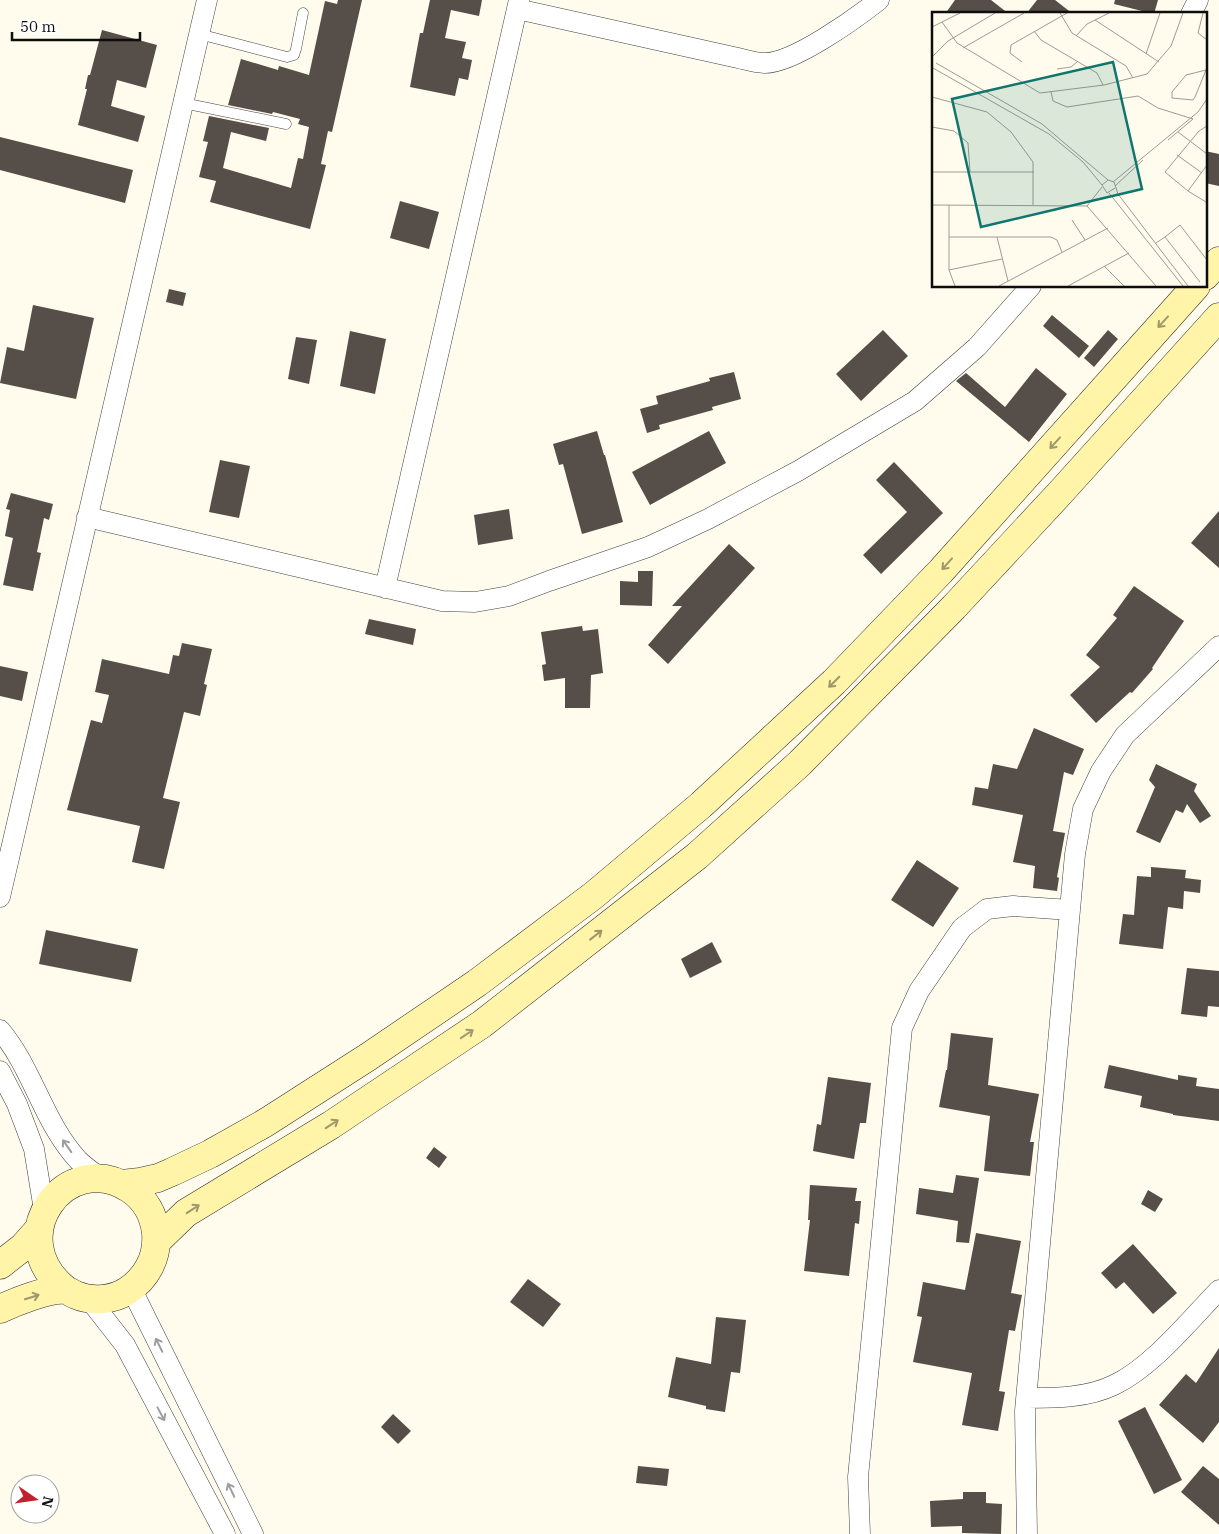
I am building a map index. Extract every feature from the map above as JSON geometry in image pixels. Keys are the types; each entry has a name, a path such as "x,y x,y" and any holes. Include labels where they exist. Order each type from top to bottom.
{"main road":[{"path":"1206,275 1219,261"},
{"path":"0,1264 23,1247 55,1196 68,1186 85,1180 140,1182 165,1175 210,1154 265,1123 368,1057 477,983 594,895 701,805 834,682 941,571 1194,288"},
{"path":"157,1241 186,1213 331,1124 482,1024 698,856 800,763 954,607 1067,486 1219,317"},
{"path":"0,1309 33,1296 77,1294 101,1299 114,1297 131,1288 144,1276 151,1266 155,1254 157,1241 155,1224 148,1207 137,1194 112,1181"},
{"path":"41,1220 37,1244 40,1258 54,1282 77,1294"}],"street":[{"path":"0,897 207,0"},
{"path":"384,588 518,5 765,63 786,58 827,36 879,0"},
{"path":"1192,12 1198,0"},
{"path":"87,518 442,601 475,602 509,596 549,580 648,548 708,519 798,471 915,401 977,347 1029,288"},
{"path":"1027,1534 1027,1398 1075,854 1083,809 1101,771 1124,735 1219,646"},
{"path":"860,1534 858,1477 902,1028 920,991 962,928 987,909 1013,906 1070,910"},
{"path":"0,1030 26,1067 43,1105 68,1148 79,1161 112,1181"},
{"path":"0,1071 17,1104 34,1148 41,1220"},
{"path":"131,1288 253,1534"},
{"path":"1027,1398 1058,1398 1086,1394 1114,1385 1146,1364 1219,1290"},
{"path":"77,1294 125,1345 225,1534"}],"lane":[{"path":"199,34 287,57 294,55 303,13"},
{"path":"183,103 286,124"}],"building":[{"path":"338,0 362,0 332,132 328,131 321,164 326,165 310,229 210,202 216,181 199,177 208,142 203,141 209,116 269,128 266,141 231,132 223,168 291,188 298,158 303,159 309,127 298,124 300,119 273,112 272,114 228,105 241,59 278,70 279,66 309,75 325,1 337,4"},
{"path":"430,0 482,0 479,16 451,10 445,38 466,42 462,58 472,60 468,80 459,78 455,96 410,87 420,33 423,33"},
{"path":"955,0 991,0 1006,12 946,12"},
{"path":"1037,0 1055,0 1070,12 1028,12"},
{"path":"1115,0 1158,0 1155,12 1146,12 1114,4"},
{"path":"102,30 157,45 146,88 117,80 111,106 145,116 138,142 78,125 87,89 85,89 88,75 90,75"},
{"path":"0,137 133,170 125,203 0,170"},
{"path":"1206,151 1219,154 1219,186 1206,183"},
{"path":"400,201 439,212 429,249 390,238"},
{"path":"169,289 186,293 183,306 166,302"},
{"path":"33,305 94,318 76,399 0,383 7,347 24,351"},
{"path":"1052,315 1089,346 1079,358 1043,326"},
{"path":"883,330 908,356 861,401 836,374"},
{"path":"1108,330 1118,339 1094,367 1084,358"},
{"path":"350,331 386,339 375,394 340,386"},
{"path":"296,337 317,340 309,384 288,379"},
{"path":"1036,368 1067,394 1029,442 956,381 966,373 1005,407"},
{"path":"734,372 741,399 712,407 713,410 659,425 660,429 647,433 640,409 658,404 656,396 710,381 709,378"},
{"path":"597,431 623,522 582,534 563,464 559,465 553,444"},
{"path":"709,431 726,463 650,505 632,472"},
{"path":"220,460 250,466 239,518 209,512"},
{"path":"894,462 943,513 881,574 863,555 907,512 876,480"},
{"path":"11,493 53,504 49,520 44,518 37,552 41,553 33,591 3,585 13,538 5,536 10,510 6,509"},
{"path":"509,509 513,539 478,545 474,515"},
{"path":"1219,511 1219,568 1191,543"},
{"path":"729,544 755,568 668,664 648,645 682,606 672,606"},
{"path":"638,571 653,571 652,606 620,605 620,581 638,582"},
{"path":"1134,586 1184,621 1153,669 1132,693 1130,692 1096,723 1070,695 1100,667 1086,655 1117,618 1113,615"},
{"path":"369,619 416,629 413,645 365,634"},
{"path":"582,626 583,631 598,629 603,673 591,675 590,708 565,708 565,678 544,681 542,665 546,664 541,632"},
{"path":"182,643 212,649 204,684 207,685 200,716 184,712 163,798 180,802 164,869 132,862 140,826 67,810 91,720 102,723 109,695 95,692 102,659 169,674 173,655 179,656"},
{"path":"0,666 28,672 22,701 0,696"},
{"path":"1034,728 1084,749 1073,775 1064,772 1053,831 1065,833 1057,877 1059,878 1057,891 1033,888 1035,866 1013,862 1023,815 972,805 975,787 988,789 993,764 1017,769"},
{"path":"1156,764 1197,784 1194,791 1211,816 1200,823 1187,804 1183,813 1176,810 1160,843 1136,832 1155,787 1149,780"},
{"path":"917,860 959,888 933,927 891,900"},
{"path":"1151,867 1186,870 1185,878 1201,880 1200,893 1184,891 1183,909 1168,907 1163,949 1119,944 1123,914 1134,915 1137,876 1151,877"},
{"path":"46,930 138,949 131,982 39,964"},
{"path":"712,942 722,962 690,978 681,959"},
{"path":"1187,968 1219,971 1219,1007 1208,1006 1207,1017 1181,1014"},
{"path":"951,1033 993,1038 988,1085 1039,1094 1030,1142 1034,1142 1030,1176 984,1171 990,1116 939,1107 947,1070"},
{"path":"1109,1065 1178,1080 1178,1075 1197,1078 1196,1086 1219,1089 1219,1121 1173,1115 1140,1107 1142,1096 1104,1088"},
{"path":"828,1077 871,1083 866,1123 860,1123 854,1159 813,1151 817,1124 821,1125"},
{"path":"434,1147 447,1157 439,1168 426,1158"},
{"path":"956,1175 979,1178 969,1243 956,1242 958,1221 916,1214 919,1188 953,1193"},
{"path":"810,1185 857,1188 855,1201 861,1201 859,1224 855,1223 849,1276 804,1271 810,1220 808,1220"},
{"path":"1148,1190 1163,1199 1155,1212 1141,1204"},
{"path":"976,1233 1021,1241 1011,1293 1022,1295 1015,1331 1009,1330 999,1391 1005,1392 998,1431 962,1425 972,1373 913,1362 922,1317 917,1316 923,1282 965,1290"},
{"path":"1133,1244 1177,1293 1153,1314 1124,1282 1116,1289 1101,1273"},
{"path":"528,1279 561,1304 543,1327 510,1302"},
{"path":"716,1317 746,1320 740,1373 731,1372 725,1412 706,1409 706,1406 668,1397 676,1357 711,1364"},
{"path":"1219,1348 1219,1422 1203,1443 1159,1405 1186,1374 1196,1383"},
{"path":"1145,1407 1182,1480 1154,1494 1118,1421"},
{"path":"393,1414 411,1431 398,1444 381,1427"},
{"path":"638,1466 669,1469 667,1486 636,1483"},
{"path":"1203,1466 1219,1479 1219,1525 1181,1492"},
{"path":"963,1492 986,1492 986,1503 1002,1504 1001,1534 962,1533 962,1526 931,1527 930,1501 963,1499"}]}
